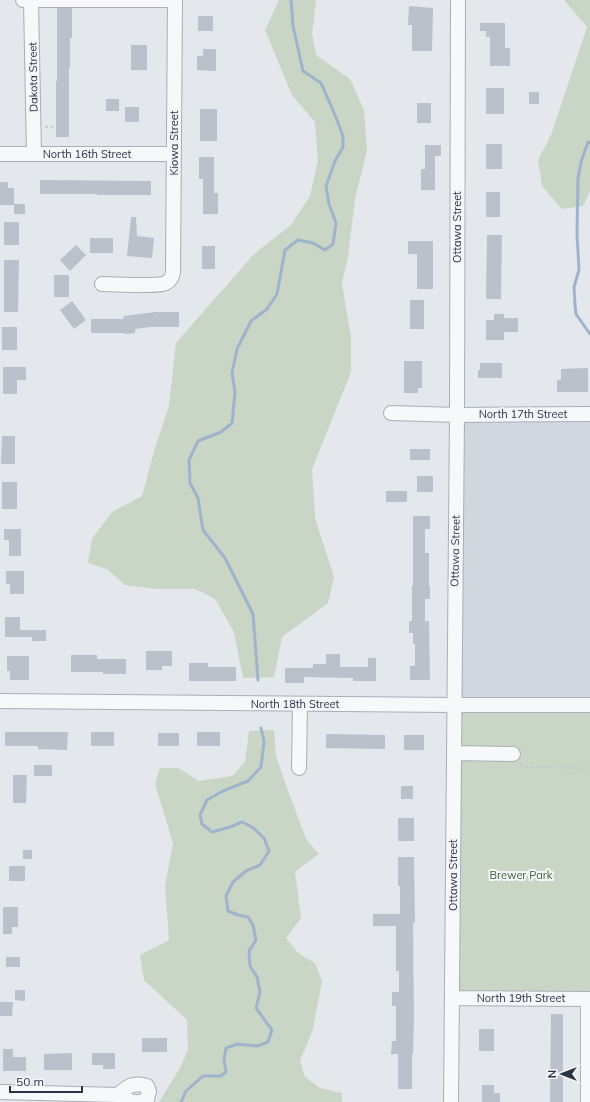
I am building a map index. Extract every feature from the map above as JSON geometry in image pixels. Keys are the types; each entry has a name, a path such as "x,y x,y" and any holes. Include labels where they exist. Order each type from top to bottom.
{"street":[{"path":"23,0 175,0"},
{"name":"Dakota Street","path":"32,0 34,154"},
{"name":"Kiowa Street","path":"102,284 156,285 166,283 171,279 173,272 175,0"},
{"name":"Ottawa Street","path":"451,1102 457,415 458,0"},
{"name":"North 16th Street","path":"0,154 174,154"},
{"name":"North 17th Street","path":"391,413 457,415 590,414"},
{"name":"North 18th Street","path":"0,701 590,705"},
{"path":"299,768 300,704"},
{"path":"454,753 513,754"},
{"name":"North 19th Street","path":"452,998 589,999"},
{"path":"588,1102 589,999"},
{"path":"0,1092 118,1096 133,1102 141,1102 147,1099 149,1091 147,1086 135,1084 127,1087 118,1096"}],"path":[{"path":"513,754 523,767 590,768"}],"shaded area":[{"path":"457,415 590,415 590,705 454,705"}],"green space":[{"path":"279,0 316,0 312,34 316,55 350,79 364,110 367,150 355,199 348,256 342,283 351,337 351,372 312,469 315,518 334,577 328,603 282,637 274,677 243,678 234,632 215,599 195,589 156,589 125,585 107,569 88,563 92,539 112,512 142,496 155,448 169,406 176,343 254,254 291,225 310,196 318,160 315,122 292,95 265,30"},
{"path":"564,0 590,0 590,191 583,206 562,209 542,186 538,160 551,135 587,27"},
{"name":"Brewer Park","path":"454,705 590,705 590,999 452,998"},
{"path":"274,730 276,756 287,788 306,839 319,854 295,872 301,918 286,938 298,953 315,963 322,981 313,1029 300,1061 305,1077 320,1088 342,1093 342,1102 159,1102 180,1068 188,1050 187,1020 144,980 140,955 169,940 165,886 173,843 155,784 160,768 178,768 199,781 232,776 245,762 249,731"}],"building":[{"path":"409,6 433,8 432,51 412,51 412,25 408,25"},
{"path":"57,8 72,8 72,38 70,38 69,68 69,137 56,137"},
{"path":"198,16 213,16 213,31 198,31"},
{"path":"480,23 505,23 505,48 510,48 510,66 490,66 490,37 486,37 486,31 480,31"},
{"path":"131,45 147,45 147,70 131,70"},
{"path":"203,49 216,49 216,71 197,70 197,56 203,56"},
{"path":"486,88 504,88 504,114 486,114"},
{"path":"529,92 539,92 539,104 529,104"},
{"path":"106,99 119,99 119,111 106,111"},
{"path":"417,103 431,103 431,123 417,123"},
{"path":"125,107 139,107 139,122 125,122"},
{"path":"200,109 217,109 217,141 200,141"},
{"path":"486,144 502,144 502,169 486,169"},
{"path":"425,145 441,145 441,156 435,156 435,190 421,190 421,169 425,169"},
{"path":"199,157 214,157 214,193 218,193 218,214 203,214 203,179 199,179"},
{"path":"40,180 151,181 151,195 40,194"},
{"path":"0,182 8,182 8,188 14,188 14,204 25,204 25,214 14,214 14,205 0,205"},
{"path":"486,192 500,192 500,217 486,217"},
{"path":"131,217 136,217 137,236 154,238 152,258 127,256"},
{"path":"4,222 19,222 19,245 4,245"},
{"path":"487,235 502,235 501,299 486,299"},
{"path":"90,238 113,238 113,253 90,253"},
{"path":"408,241 433,241 433,289 417,289 417,254 408,254"},
{"path":"76,245 86,255 70,271 60,260"},
{"path":"202,246 215,246 215,269 202,269"},
{"path":"4,260 19,260 18,312 4,312"},
{"path":"54,275 69,275 69,297 54,297"},
{"path":"410,300 424,300 424,329 410,329"},
{"path":"72,301 86,320 74,329 60,310"},
{"path":"156,312 179,312 179,327 150,327 135,329 135,333 125,334 91,333 91,319 124,319 123,316"},
{"path":"494,314 504,314 504,318 518,318 518,332 504,332 504,340 486,340 486,320 494,320"},
{"path":"2,327 17,327 17,350 2,350"},
{"path":"404,361 422,361 422,388 418,388 418,393 404,393"},
{"path":"480,363 502,363 502,378 478,378"},
{"path":"3,367 26,367 26,380 17,380 17,394 3,394"},
{"path":"588,368 588,392 557,392 557,380 561,380 561,369"},
{"path":"2,436 15,436 15,464 1,464"},
{"path":"410,449 430,449 430,460 410,460"},
{"path":"417,476 433,476 433,492 417,492"},
{"path":"2,482 17,482 17,509 2,509"},
{"path":"386,491 407,491 407,502 386,502"},
{"path":"413,516 430,516 430,529 425,529 425,553 429,553 430,599 425,599 425,621 429,621 430,680 410,680 410,666 415,666 415,644 413,644 413,633 409,633 409,621 412,621"},
{"path":"4,529 21,529 21,556 9,556 9,540 4,540"},
{"path":"6,571 24,571 24,594 10,594 10,584 6,584"},
{"path":"5,617 20,617 20,630 46,630 46,641 32,641 32,637 5,637"},
{"path":"146,651 172,651 172,666 162,666 162,670 146,670"},
{"path":"326,654 340,654 340,667 368,667 368,658 376,658 376,681 353,681 353,678 304,677 304,683 285,683 285,668 313,668 313,664 326,664"},
{"path":"71,655 97,655 97,659 126,659 126,674 71,672"},
{"path":"7,656 29,656 29,680 10,680 10,671 7,671"},
{"path":"189,663 208,663 208,667 236,667 236,681 189,681"},
{"path":"5,732 68,732 67,750 38,749 38,746 5,746"},
{"path":"91,732 114,732 114,746 91,746"},
{"path":"197,732 220,732 220,746 197,746"},
{"path":"158,733 179,733 179,746 158,746"},
{"path":"326,734 385,735 385,749 326,748"},
{"path":"404,735 424,735 424,750 404,750"},
{"path":"34,765 52,765 52,776 34,776"},
{"path":"13,775 27,775 26,803 13,803"},
{"path":"401,786 413,786 413,799 401,799"},
{"path":"398,818 414,818 414,841 398,841"},
{"path":"23,850 32,850 32,859 23,859"},
{"path":"398,857 414,857 415,923 413,923 414,1019 412,1089 398,1089 398,1054 391,1054 392,1041 396,1041 396,1006 392,1006 392,992 399,992 399,971 396,971 396,926 373,926 373,914 400,914"},
{"path":"9,866 25,866 25,881 9,881"},
{"path":"3,907 18,907 18,927 12,927 12,934 3,934"},
{"path":"6,957 20,957 20,967 6,967"},
{"path":"15,990 25,990 25,1001 15,1000"},
{"path":"0,1002 13,1002 12,1016 0,1016"},
{"path":"551,1014 563,1014 563,1102 550,1102"},
{"path":"479,1029 494,1029 494,1051 479,1051"},
{"path":"142,1038 167,1038 167,1052 142,1052"},
{"path":"3,1049 13,1049 13,1057 26,1057 26,1071 3,1071"},
{"path":"72,1053 72,1070 44,1070 44,1054"},
{"path":"92,1053 115,1053 115,1069 103,1069 103,1065 92,1065"},
{"path":"482,1085 494,1085 494,1093 500,1093 500,1102 482,1102"}],"waterway":[{"path":"258,680 253,614 225,558 203,530 198,498 190,483 189,460 198,441 221,432 232,423 235,392 232,373 237,349 251,321 267,309 277,294 285,250 298,240 313,243 325,250 333,244 336,223 329,204 326,186 335,161 343,147 343,136 321,83 303,71 293,26 291,0"},
{"path":"590,143 588,142 581,162 578,179 577,234 579,270 574,287 576,314 590,334"},
{"path":"181,1102 186,1091 203,1076 221,1076 226,1072 224,1059 226,1048 237,1044 257,1046 268,1042 272,1030 256,1008 260,992 257,977 250,966 249,951 256,940 253,925 248,917 228,911 226,896 233,882 246,871 260,865 269,851 264,838 252,827 242,822 212,832 202,824 200,815 207,800 223,791 248,781 261,767 264,741 261,728"}]}
